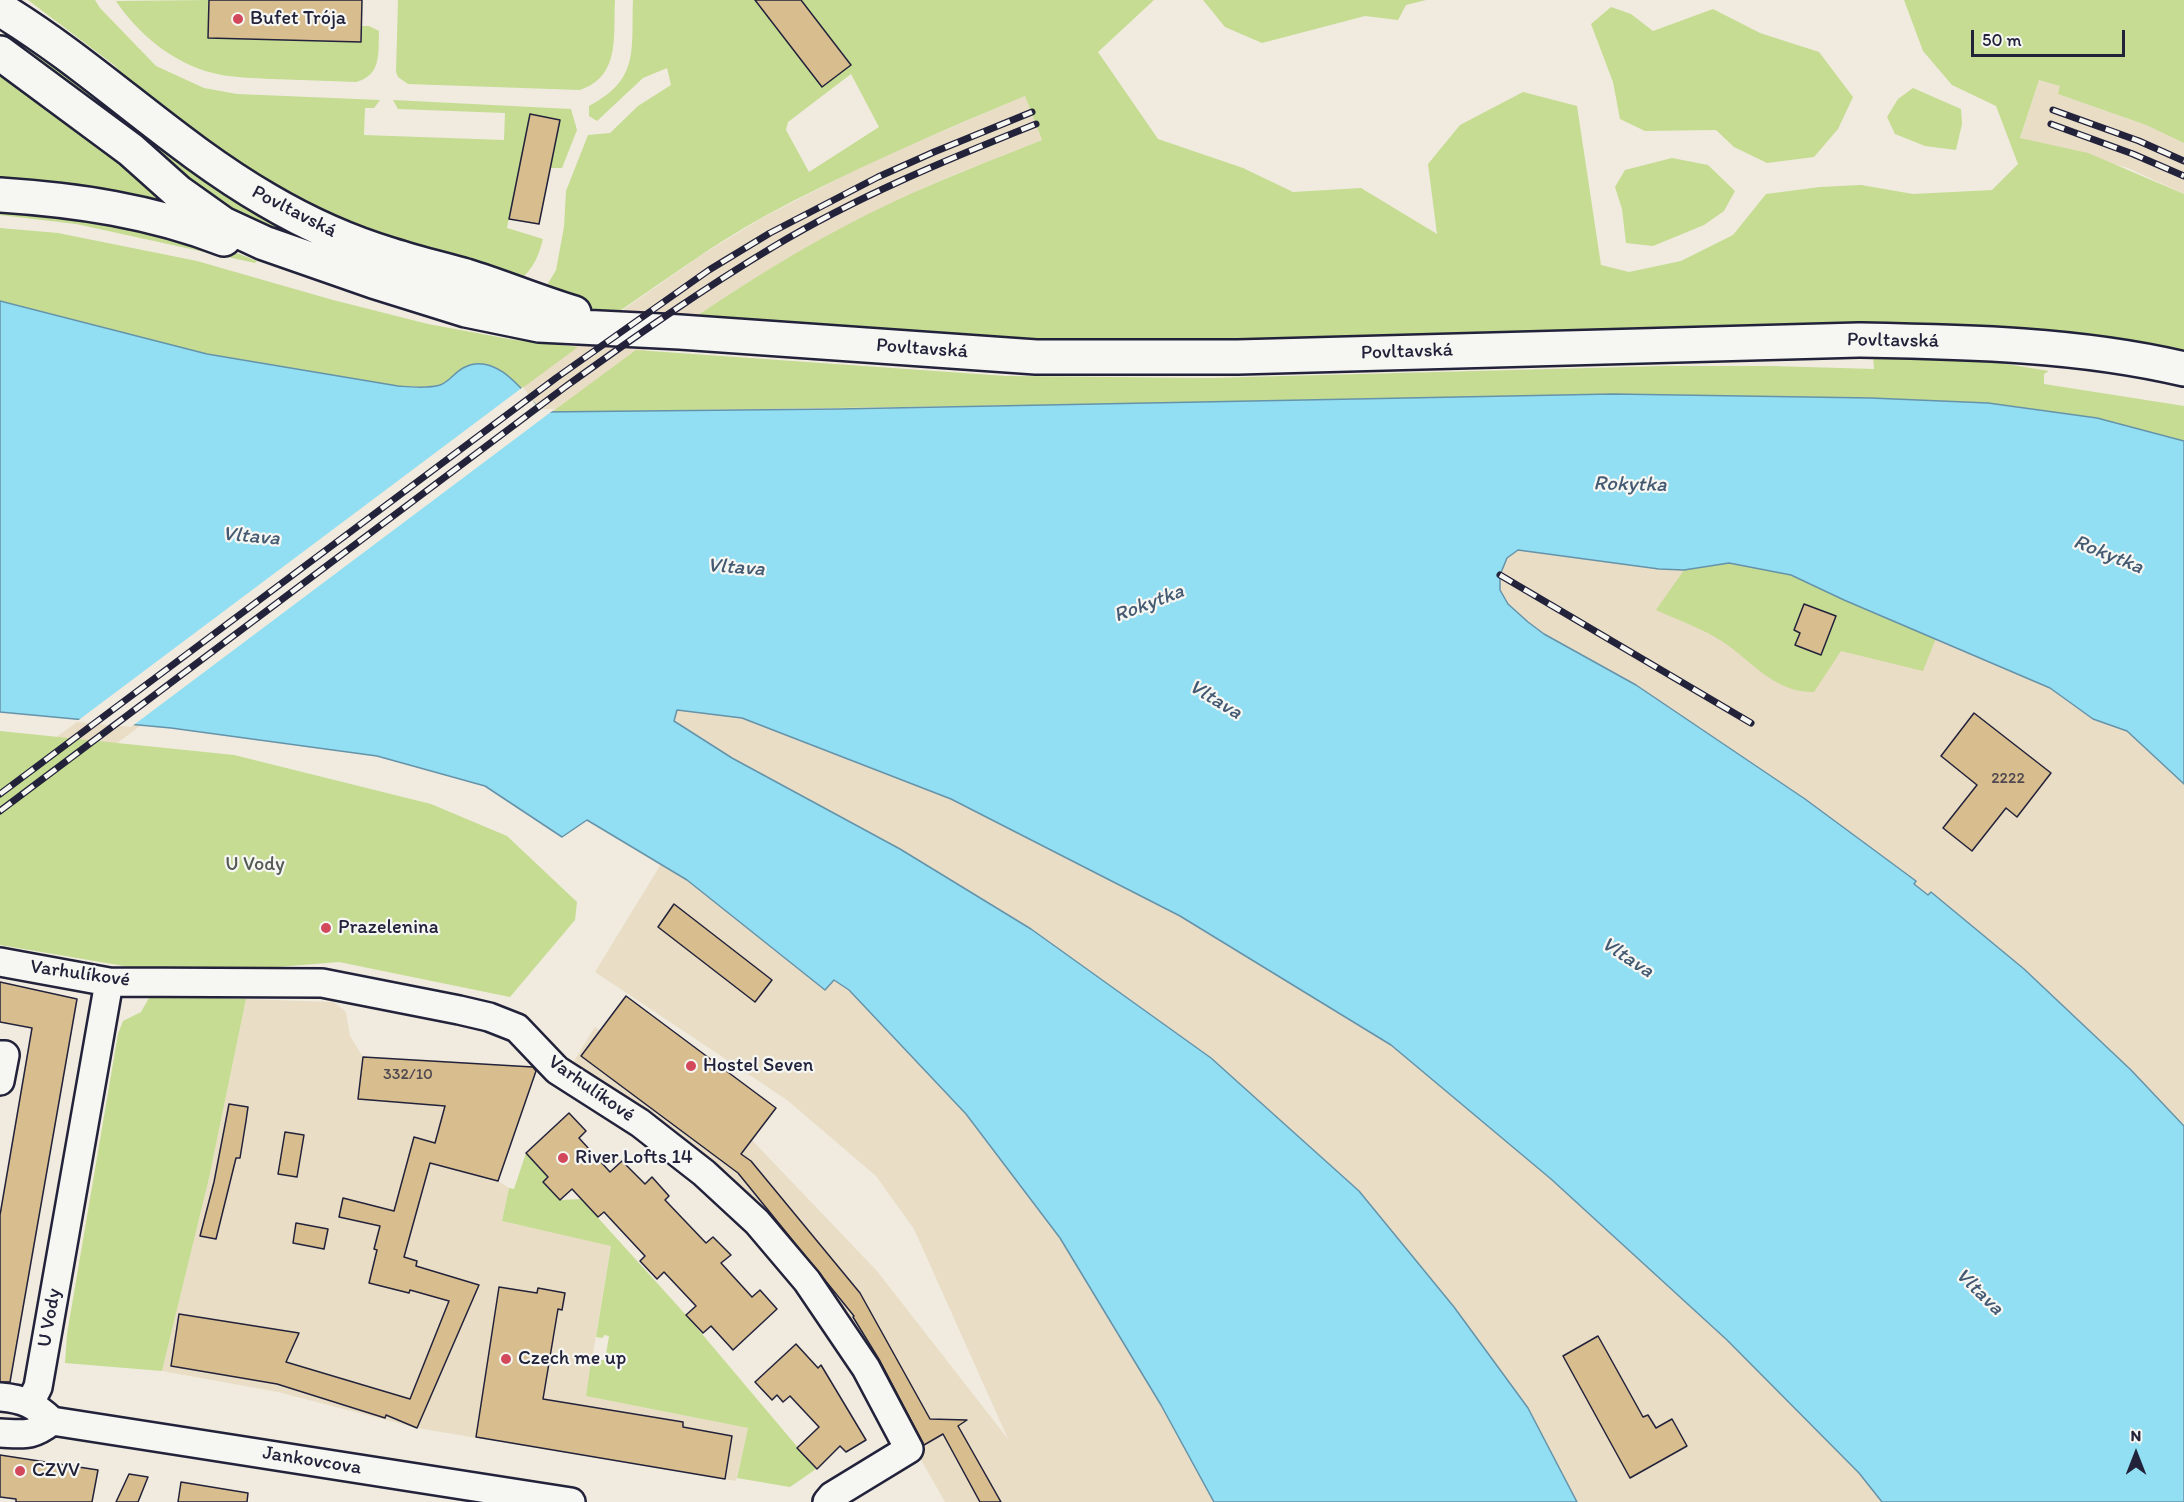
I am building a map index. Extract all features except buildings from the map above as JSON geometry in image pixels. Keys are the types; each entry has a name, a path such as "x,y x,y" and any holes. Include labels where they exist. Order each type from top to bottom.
{"main road":[{"name":"Povltavská","path":"0,9 49,42 221,171 289,212 377,251 469,277 528,299 630,330"},
{"name":"Povltavská","path":"0,53 131,150 178,192 223,225 264,243 373,281 466,310 538,325 1036,357 1238,357 1859,340 1940,342 2025,347 2114,357 2184,369"},
{"path":"0,195 70,201 127,210 180,224 274,256 373,281"}],"street":[{"name":"Varhulíkové","path":"0,962 109,982 322,983 459,1010 489,1017 517,1028 557,1070 649,1130 704,1173 757,1222 807,1281 866,1368 909,1449 832,1496 827,1502"},
{"name":"U Vody","path":"30,1403 38,1387 109,982"},
{"path":"0,1054 4,1055 0,1081"},
{"path":"0,1397 20,1399 30,1403 52,1421 28,1435 0,1433"},
{"name":"Jankovcova","path":"52,1421 571,1502"}],"shaded area":[{"path":"2039,80 2061,86 2058,94 2146,125 2184,143 2184,194 2128,168 2020,139"},
{"path":"1025,96 1042,140 946,178 891,203 783,261 728,295 575,401 65,782 33,754 73,725 113,688 546,364 700,256 762,218 871,162"},
{"path":"1518,550 1614,563 1729,563 1791,575 2050,688 2093,719 2127,731 2184,784 2184,1126 2131,1070 2024,969 1931,893 1929,895 1914,884 1916,881 1805,799 1636,685 1544,634 1528,622 1508,604 1500,590 1500,575 1507,558"},
{"path":"677,710 742,718 951,799 1180,916 1391,1045 1551,1179 1727,1340 1859,1473 1882,1502 1577,1502 1528,1408 1454,1307 1359,1191 1211,1058 1031,929 900,849 732,758 674,720"},
{"path":"661,864 687,880 825,990 834,980 849,990 966,1114 1060,1238 1161,1405 1214,1502 945,1502 818,1278 730,1174 572,1064 595,1027 749,1137 877,1271 1008,1439 914,1229 876,1176 787,1100 595,972"},
{"path":"246,999 334,1002 346,1012 350,1036 363,1057 537,1068 498,1181 509,1188 502,1221 611,1245 586,1396 748,1428 736,1481 417,1428 278,1392 162,1371 209,1178"}],"green space":[{"path":"28,0 95,0 156,66 204,88 237,94 380,100 374,108 365,108 364,135 504,140 505,113 398,109 393,100 571,109 577,130 562,168 550,168 559,120 530,114 507,228 543,239 534,263 518,282 376,237 301,204 158,111 114,65"},
{"path":"209,0 208,38 360,42 361,26 369,26 379,31 377,62 370,74 356,82 251,78 213,73 184,62 158,46 135,25 116,1"},
{"path":"398,0 615,0 614,41 609,65 593,84 580,90 408,84 398,77 396,72"},
{"path":"633,0 755,0 822,87 851,64 801,0 1154,0 1098,52 1158,139 1243,168 1293,192 1361,188 1437,234 1428,164 1460,125 1523,92 1577,106 1601,265 1629,272 1681,261 1733,235 1766,194 1820,187 1861,185 1913,194 1992,190 2018,164 1996,106 1952,85 1923,51 1904,0 2184,0 2184,143 2146,125 2058,94 2060,86 2039,80 2020,138 2088,153 2184,194 2184,352 1901,327 1585,331 1270,346 955,336 710,324 698,315 793,255 868,214 930,185 1042,140 1025,96 893,153 763,217 709,250 621,310 591,311 543,292 556,270 564,227 566,191 588,135 610,133 638,106 671,85 667,68 643,78 597,121 589,116 589,106 605,96 625,74 632,49","holes":["851,74 879,127 809,172 786,130 788,122"]},
{"path":"1203,0 1426,0 1406,5 1398,20 1365,16 1262,43 1225,27"},
{"path":"1611,7 1631,14 1653,31 1713,9 1760,33 1819,52 1853,97 1838,129 1814,157 1767,163 1734,147 1716,130 1645,131 1620,119 1613,82 1591,24"},
{"path":"7,26 361,260 238,224 0,38"},
{"path":"0,70 135,169 164,201 81,186 0,179"},
{"path":"1913,88 1961,109 1962,124 1956,150 1925,146 1895,134 1887,117 1898,99"},
{"path":"1672,158 1708,165 1735,191 1724,211 1704,225 1653,246 1626,243 1622,209 1615,187 1625,170"},
{"path":"0,204 209,242 257,261 255,263 76,224 0,215"},
{"path":"0,228 58,233 197,261 333,300 428,324 509,339 578,347 521,389 503,372 464,367 441,385 398,386 207,354 0,301"},
{"path":"636,350 1006,376 1210,378 1665,366 1874,369 1873,356 1976,359 2049,371 2044,374 2044,384 2184,406 2184,441 2097,418 1989,403 1871,398 1613,394 1321,401 552,412"},
{"path":"1729,563 1791,575 1844,600 1936,638 1923,671 1841,651 1814,692 1799,691 1773,680 1715,637 1656,610 1684,570","holes":["1804,604 1836,616 1795,645 1800,633 1794,630"]},
{"name":"U Vody","path":"0,731 234,755 431,804 507,836 577,902 575,920 510,997 339,962 229,971 130,967 0,945"},
{"path":"150,996 246,999 209,1178 162,1371 65,1363 67,1334 118,1034 123,1021 141,1012"},
{"path":"526,1153 543,1171 551,1174 543,1182 560,1200 581,1199 686,1315 816,1469 790,1487 737,1478 748,1428 586,1396 592,1355 600,1356 599,1360 605,1360 609,1336 596,1337 611,1246 502,1221 509,1188 514,1189"}],"water":[{"path":"0,301 207,354 398,386 440,385 463,368 475,364 486,364 508,376 542,412 839,409 1613,394 1871,398 1988,403 2097,418 2184,441 2184,784 2127,731 2093,719 2050,688 1791,575 1729,563 1684,570 1659,569 1518,550 1507,558 1500,575 1500,590 1508,604 1544,634 1636,685 1805,799 1916,881 1914,884 1928,895 1931,892 2024,969 2131,1070 2184,1126 2184,1502 1882,1502 1859,1473 1727,1340 1551,1179 1391,1045 1180,916 951,799 742,718 677,710 674,721 732,758 900,849 1031,929 1211,1058 1359,1191 1454,1307 1528,1408 1577,1502 1214,1502 1161,1405 1060,1238 966,1114 849,990 834,980 825,990 687,880 587,820 562,837 485,786 377,756 171,728 0,712","holes":["176,653 188,655 192,669 180,677 169,667"]}],"pier":[{"path":"523,387 536,405 543,409 555,409 131,727 76,722"}],"railway":[{"path":"2053,110 2139,141 2184,161"},
{"path":"0,794 556,378 709,270 770,233 878,177 1032,112"},
{"path":"0,811 565,387 693,297 746,263 836,212 935,166 1036,124"},
{"path":"2051,124 2133,154 2184,176"},
{"path":"1500,575 1751,723"}],"place":[{"name":"Bufet Trója","path":"238,19"},
{"name":"Prazelenina","path":"326,928"},
{"name":"Hostel Seven","path":"691,1066"},
{"name":"River Lofts 14","path":"563,1158"},
{"name":"Czech me up","path":"506,1359"},
{"name":"CZVV","path":"20,1471"}],"water label":[{"name":"Rokytka","path":"1630,485"},
{"name":"Vltava","path":"251,537"},
{"name":"Rokytka","path":"2108,555"},
{"name":"Vltava","path":"736,568"},
{"name":"Rokytka","path":"1149,604"},
{"name":"Vltava","path":"1215,700"},
{"name":"Vltava","path":"1627,958"},
{"name":"Vltava","path":"1979,1292"}]}
